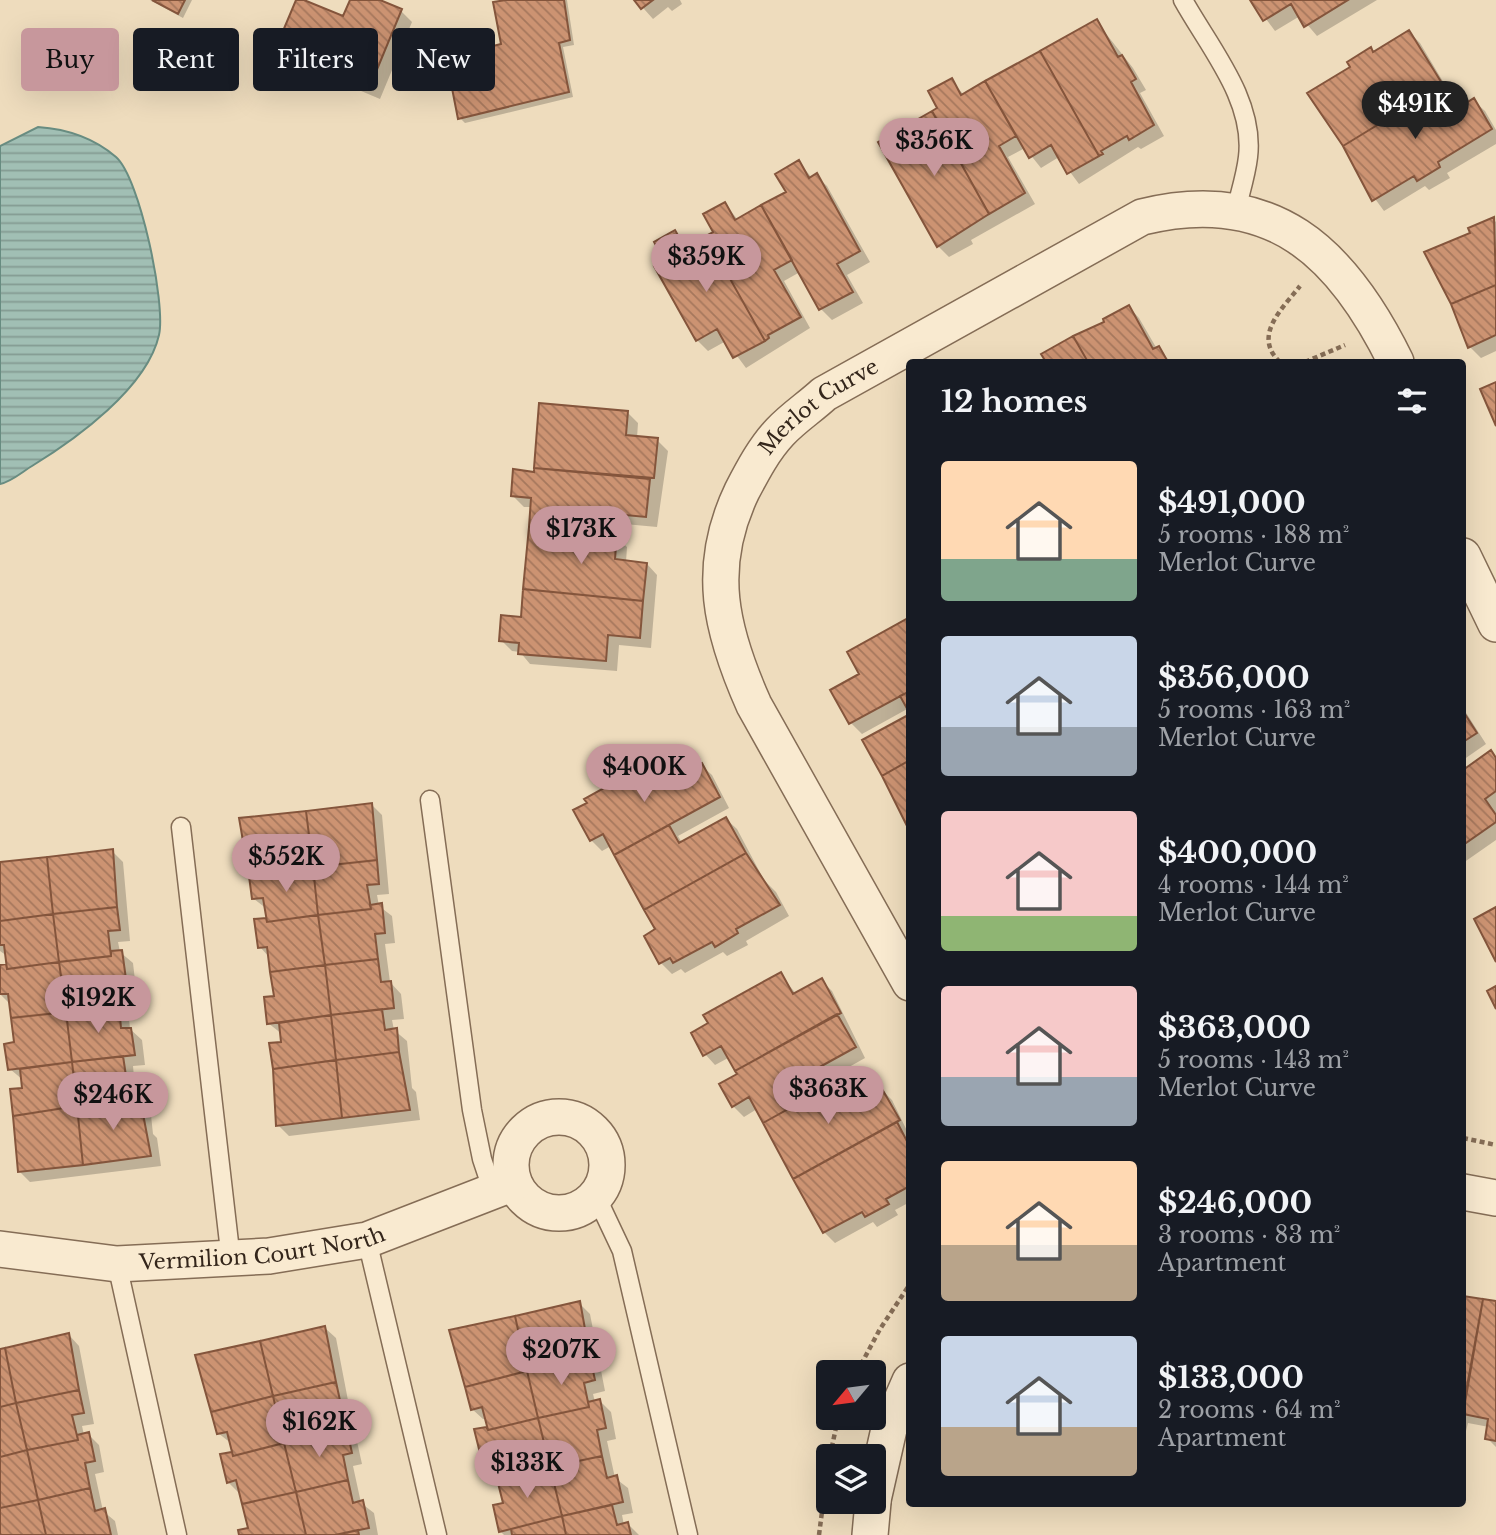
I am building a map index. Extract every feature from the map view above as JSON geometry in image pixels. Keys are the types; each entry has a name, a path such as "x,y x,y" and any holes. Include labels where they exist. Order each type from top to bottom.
{"street":[{"name":"Merlot Curve","path":"906,976 754,705 735,663 720,599 724,537 732,512 767,448 780,432 824,394 1142,217 1194,208 1236,210 1276,224 1323,256 1350,284 1394,359"},
{"path":"1466,562 1496,624"},
{"path":"563,1117 593,1130 605,1149 607,1172 596,1196 580,1209 547,1212 504,1187 524,1132 542,1120 563,1117"},
{"name":"Vermilion Court North","path":"0,1249 117,1264 295,1253 368,1240 504,1187"},
{"path":"1466,1193 1496,1198"},
{"path":"886,1444 889,1429 906,1390"},
{"path":"870,1535 872,1514"}],"lane":[{"path":"1183,0 1237,94 1245,116 1249,156 1236,210"},
{"path":"430,800 472,1110 482,1159 504,1187"},
{"path":"180,827 231,1259"},
{"path":"596,1196 622,1251 688,1535"},
{"path":"368,1240 437,1535"},
{"path":"117,1264 177,1535"}],"path":[{"path":"1278,359 1268,343 1270,326 1323,256"},
{"path":"1466,1139 1496,1144"},
{"path":"863,1360 906,1290"},
{"path":"819,1535 822,1514"}],"water":[{"path":"38,127 70,132 89,140 108,150 125,169 142,214 155,271 159,297 159,335 152,355 140,374 108,410 69,442 0,484 0,146"}],"building":[{"path":"152,0 185,0 178,14"},
{"path":"296,0 304,0 343,16 350,0 380,0 402,9 378,67 378,28 284,28"},
{"path":"564,0 570,40 559,43 569,92 458,119 453,91 495,91 495,46 501,44 493,2"},
{"path":"634,0 653,0 641,9"},
{"path":"1250,0 1348,0 1304,27 1291,4 1263,21"},
{"path":"1097,19 1118,57 1122,55 1136,79 1131,82 1154,125 1129,140 1127,136 1101,151 1103,154 1099,156 1040,51"},
{"path":"1409,30 1443,85 1343,146 1307,93 1350,67 1347,62 1371,47 1373,52"},
{"path":"1040,51 1099,156 1067,174 1051,145 1029,158 985,81"},
{"path":"952,78 961,95 985,81 1016,136 999,146 1025,193 989,214 932,111 937,108 928,91"},
{"path":"1443,85 1457,109 1474,98 1492,129 1438,162 1440,167 1417,181 1414,176 1372,201 1343,146"},
{"path":"932,111 989,214 937,247 878,142"},
{"path":"799,160 809,178 817,173 860,251 837,264 853,292 819,310 761,205 786,192 775,174"},
{"path":"725,202 735,220 761,205 792,260 774,270 801,317 768,335 769,338 765,341 706,236 713,232 703,214"},
{"path":"1494,217 1496,285 1451,304 1424,252 1470,233 1468,228"},
{"path":"675,230 685,248 706,236 765,341 733,358 717,329 696,341 654,266 664,260 654,242"},
{"path":"1496,285 1496,335 1468,348 1451,304"},
{"path":"1129,305 1153,349 1159,346 1166,359 1086,359 1073,336 1104,322 1103,319"},
{"path":"1073,336 1086,359 1044,359 1041,354"},
{"path":"1496,382 1496,426 1480,389"},
{"path":"539,403 628,411 626,435 658,438 654,478 534,468"},
{"path":"534,468 650,479 646,517 593,512 591,533 529,527 531,498 511,496 513,469 534,472"},
{"path":"529,527 617,535 615,559 647,563 643,601 523,589"},
{"path":"523,589 643,601 640,638 608,635 606,661 518,654 519,643 499,641 501,615 521,617"},
{"path":"906,619 906,693 849,724 830,690 859,674 847,652"},
{"path":"906,693 906,707 900,696"},
{"path":"906,716 906,762 882,776 862,740"},
{"path":"1466,716 1477,733 1466,740"},
{"path":"1491,750 1496,758 1496,791 1485,799 1496,815 1496,822 1466,843 1466,768"},
{"path":"660,757 671,779 702,763 720,797 614,855 603,834 590,841 573,810 587,803 584,799"},
{"path":"906,762 906,824 882,776"},
{"path":"372,803 377,860 313,867 306,811"},
{"path":"306,811 313,867 249,876 239,818"},
{"path":"726,817 746,853 644,910 614,855 669,825 679,843"},
{"path":"113,849 117,907 53,914 47,857"},
{"path":"746,853 780,905 736,929 738,933 715,947 712,942 673,963 670,958 659,964 644,936 655,929 644,910"},
{"path":"47,857 53,914 0,921 0,862"},
{"path":"377,860 379,884 367,885 371,909 318,915 313,867"},
{"path":"313,867 318,915 267,922 263,898 252,899 249,876"},
{"path":"382,903 385,933 375,934 378,959 325,965 318,915 371,909 370,905"},
{"path":"117,907 120,930 108,931 111,956 59,962 53,914"},
{"path":"1496,907 1496,962 1474,919"},
{"path":"53,914 59,962 7,969 4,945 0,945 0,921"},
{"path":"318,915 325,965 270,972 267,947 258,948 254,919 266,918 267,922"},
{"path":"122,950 126,979 116,980 119,1006 66,1012 59,962 111,956 111,951"},
{"path":"378,959 381,982 391,981 394,1008 331,1015 325,965"},
{"path":"59,962 66,1012 11,1018 8,994 0,994 0,965 6,964 7,969"},
{"path":"325,965 331,1015 267,1024 264,997 274,996 270,972"},
{"path":"781,972 793,994 822,978 841,1013 735,1071 721,1046 703,1056 691,1033 708,1023 703,1015"},
{"path":"1496,986 1496,1009 1487,991"},
{"path":"119,1006 121,1028 131,1028 135,1055 72,1062 66,1012"},
{"path":"382,1009 385,1030 397,1028 399,1052 336,1060 331,1015"},
{"path":"66,1012 72,1062 8,1070 4,1044 14,1042 11,1018"},
{"path":"837,1014 856,1047 807,1074 817,1093 763,1123 749,1097 732,1107 719,1084 737,1074 735,1071"},
{"path":"331,1015 336,1060 273,1069 269,1043 281,1042 279,1023"},
{"path":"399,1052 410,1110 342,1118 336,1060"},
{"path":"123,1056 126,1076 138,1075 140,1098 77,1106 72,1062"},
{"path":"336,1060 342,1118 276,1126 273,1069"},
{"path":"72,1062 77,1106 13,1116 10,1089 22,1088 20,1069"},
{"path":"840,1080 852,1102 881,1087 900,1120 793,1179 763,1123"},
{"path":"140,1098 151,1156 83,1165 77,1106"},
{"path":"77,1106 83,1165 18,1172 13,1116"},
{"path":"897,1122 906,1139 906,1188 886,1199 889,1204 865,1217 862,1212 823,1233 793,1179"},
{"path":"1466,1296 1483,1299 1466,1392"},
{"path":"1483,1299 1496,1301 1496,1441 1485,1439 1488,1419 1466,1415 1466,1397"},
{"path":"580,1301 590,1357 527,1371 515,1316"},
{"path":"515,1316 527,1371 465,1387 449,1330"},
{"path":"325,1326 336,1382 273,1396 260,1341"},
{"path":"69,1333 79,1390 16,1403 5,1348"},
{"path":"260,1341 273,1396 211,1412 195,1355"},
{"path":"5,1348 16,1403 0,1407 0,1349"},
{"path":"590,1357 595,1380 584,1383 589,1407 538,1418 527,1371"},
{"path":"527,1371 538,1418 488,1430 482,1407 471,1410 465,1387"},
{"path":"336,1382 341,1405 329,1408 335,1432 284,1443 273,1396"},
{"path":"79,1390 84,1413 72,1415 78,1440 27,1450 16,1403"},
{"path":"273,1396 284,1443 233,1456 227,1432 217,1434 211,1412"},
{"path":"600,1399 606,1428 597,1430 602,1456 550,1467 538,1418 589,1407 588,1402"},
{"path":"16,1403 27,1450 0,1457 0,1407"},
{"path":"538,1418 550,1467 497,1479 491,1455 481,1457 474,1429 486,1427 488,1430"},
{"path":"346,1425 352,1453 343,1455 348,1480 296,1492 284,1443 335,1432 334,1427"},
{"path":"89,1432 95,1461 85,1463 90,1488 38,1500 27,1450 78,1440 77,1435"},
{"path":"284,1443 296,1492 242,1504 236,1480 227,1483 220,1454 232,1452 233,1456"},
{"path":"27,1450 38,1500 0,1508 0,1457"},
{"path":"602,1456 607,1478 617,1475 623,1502 562,1516 550,1467"},
{"path":"550,1467 562,1516 499,1532 493,1505 503,1503 497,1479"},
{"path":"348,1480 353,1503 363,1500 369,1528 335,1535 306,1535 296,1492"},
{"path":"90,1488 95,1511 105,1508 111,1535 46,1535 38,1500"},
{"path":"296,1492 306,1535 239,1535 238,1530 248,1528 242,1504"},
{"path":"38,1500 46,1535 0,1535 0,1508"},
{"path":"612,1505 617,1525 628,1522 631,1535 566,1535 562,1516"},
{"path":"562,1516 566,1535 512,1535 511,1529"},
{"path":"358,1530 359,1535 335,1535"}]}
